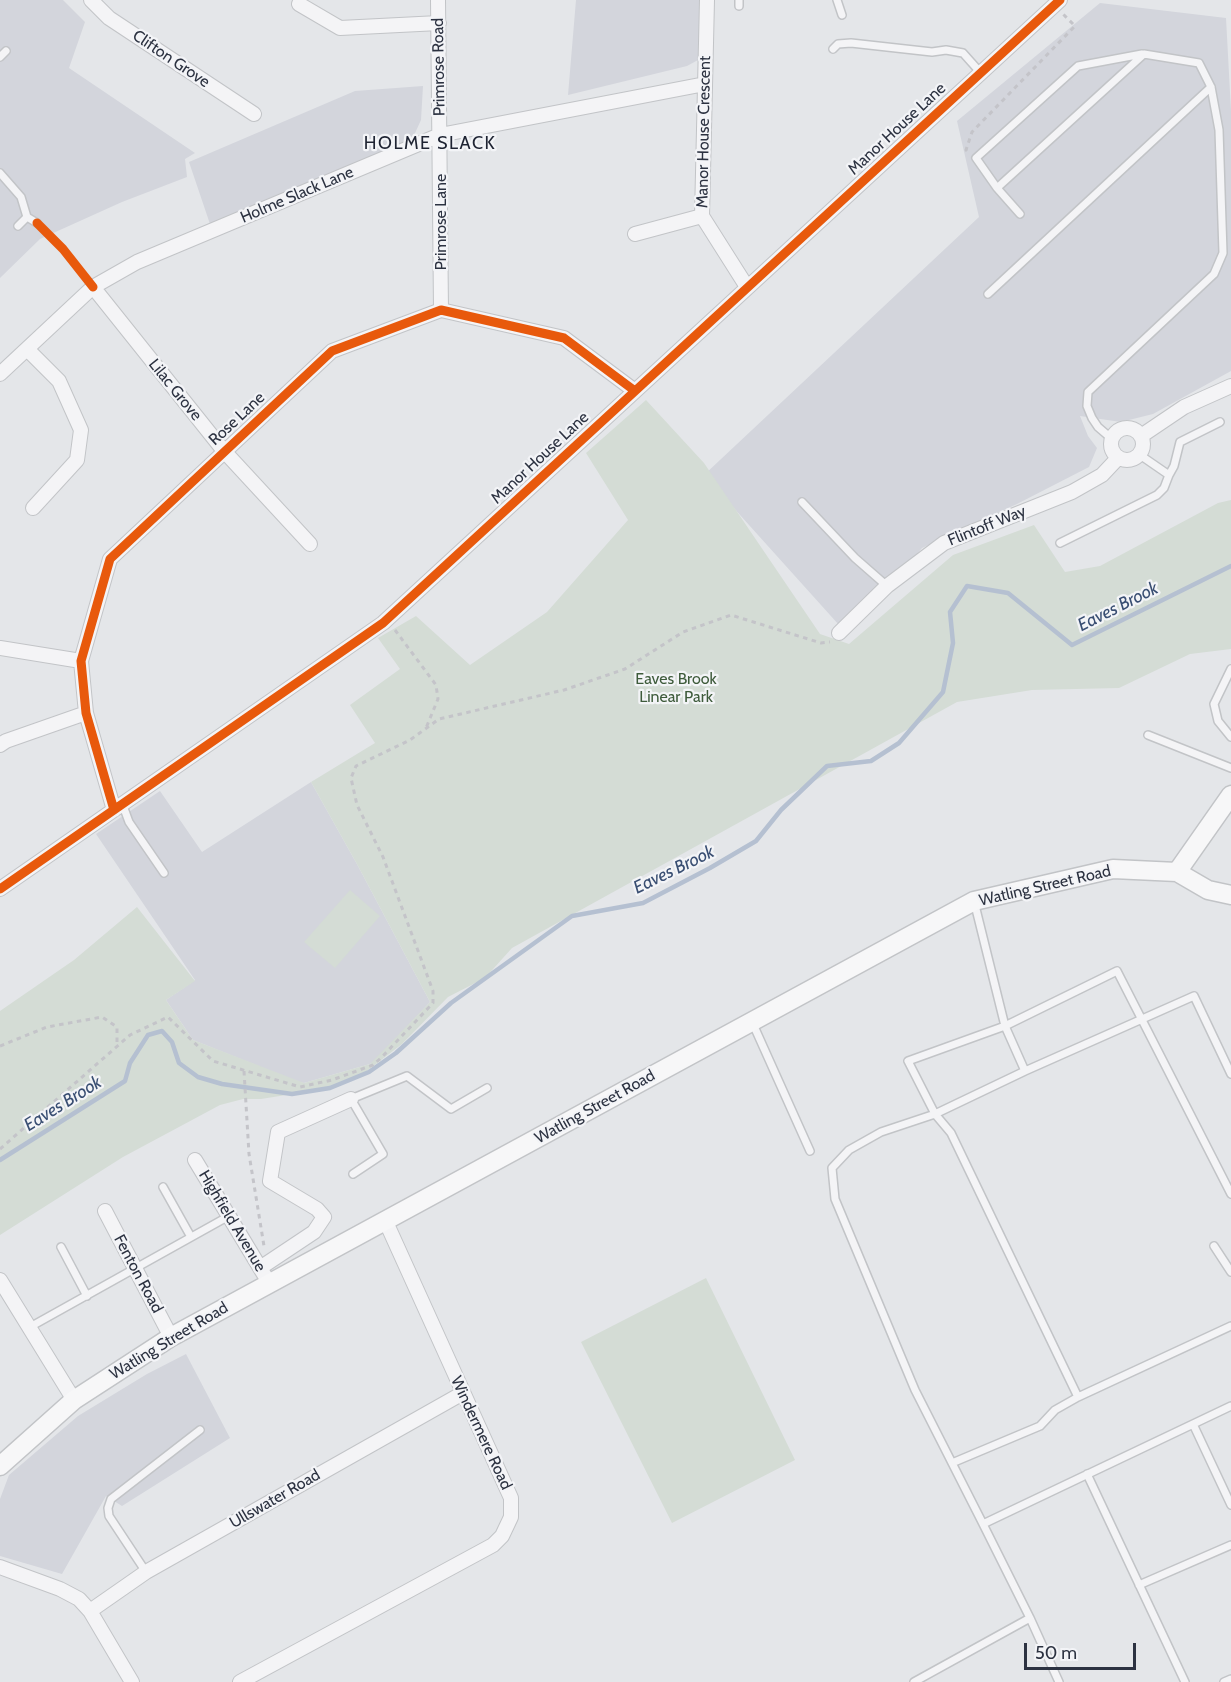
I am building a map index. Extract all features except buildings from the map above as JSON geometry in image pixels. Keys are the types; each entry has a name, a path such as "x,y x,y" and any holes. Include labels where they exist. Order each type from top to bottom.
{"main road":[{"path":"1177,872 1231,795"},
{"name":"Watling Street Road","path":"0,1466 74,1400 265,1276 386,1222 975,901 1113,869 1177,872 1208,890 1231,895"}],"street":[{"name":"Clifton Grove","path":"91,0 109,18 254,114"},
{"name":"Primrose Road","path":"438,0 440,135"},
{"name":"Manor House Crescent","path":"707,0 702,216 747,287"},
{"name":"Manor House Lane","path":"0,889 383,623 1057,2"},
{"path":"299,4 340,28 439,23"},
{"name":"Holme Slack Lane","path":"0,374 93,287 137,262 440,135 705,84"},
{"name":"Primrose Lane","path":"440,135 441,310"},
{"path":"635,234 702,216"},
{"name":"Lilac Grove","path":"93,287 224,451 310,544"},
{"path":"441,310 564,338 635,391"},
{"name":"Rose Lane","path":"118,806 86,713 81,661 110,559 332,351 441,310"},
{"path":"27,349 59,381 81,430 77,460 33,508"},
{"path":"1142,436 1184,407 1231,386"},
{"path":"1128,428 1137,431 1142,436 1144,444 1140,455 1130,461 1118,458 1112,452 1112,439 1117,432 1128,428"},
{"name":"Flintoff Way","path":"839,633 887,586 944,543 1072,492 1102,475 1118,458"},
{"path":"0,648 81,661"},
{"path":"0,745 86,713"},
{"path":"265,1276 314,1232 324,1217 317,1209 270,1181 278,1132 351,1099"},
{"name":"Highfield Avenue","path":"195,1160 265,1276"},
{"name":"Fenton Road","path":"105,1211 171,1337"},
{"name":"Windermere Road","path":"240,1682 493,1545 502,1536 511,1517 511,1498 386,1222"},
{"path":"0,1280 74,1400"},
{"name":"Ullswater Road","path":"90,1611 146,1572 463,1393"},
{"path":"0,1567 79,1599 90,1611 132,1682"}],"lane":[{"path":"837,0 842,15"},
{"path":"834,49 838,44 851,43 932,52 946,50 963,53 980,72"},
{"path":"0,57 6,51"},
{"path":"997,188 1144,54"},
{"path":"1020,214 997,188 976,158 1078,66 1144,54 1199,63 1211,87 1219,130 1223,253 1214,273 1088,392 1088,406 1092,418 1098,427 1112,439"},
{"path":"988,294 1211,87"},
{"path":"0,173 21,197 27,217 37,223"},
{"path":"18,226 27,217"},
{"path":"1060,543 1157,495 1164,488 1174,466 1180,442 1220,422"},
{"path":"1140,455 1169,475"},
{"path":"802,502 855,558 887,586"},
{"path":"1231,669 1214,704 1218,721 1231,737"},
{"path":"1148,735 1231,768"},
{"path":"118,806 164,873"},
{"path":"975,901 1005,1026 1025,1071"},
{"path":"1078,1397 951,1133 935,1114 908,1061 1005,1026 1117,971 1231,1194"},
{"path":"1059,1682 1030,1618 915,1390 835,1199 832,1168 849,1150 881,1132 935,1114 1025,1071 1194,996 1231,1074"},
{"path":"752,1021 810,1151"},
{"path":"353,1174 383,1154 351,1099 406,1076 451,1108 487,1088"},
{"path":"162,1187 191,1237"},
{"path":"30,1327 229,1216"},
{"path":"1214,1246 1231,1272"},
{"path":"61,1247 87,1296"},
{"path":"952,1463 1040,1426 1055,1410 1078,1397 1231,1326"},
{"path":"982,1524 1231,1406"},
{"path":"1193,1424 1231,1505"},
{"path":"146,1572 109,1516 108,1508 111,1499 200,1430"},
{"path":"1087,1474 1185,1682"},
{"path":"1139,1585 1231,1545"},
{"path":"914,1682 1030,1618"},
{"path":"1224,1682 1231,1679"}],"path":[{"path":"976,158 966,150 972,132 1075,26 1057,2"},
{"path":"0,1149 130,1035 168,1017 213,1061 300,1087 332,1080 373,1065 433,1003 433,991 383,857 357,805 351,778 356,766 410,740 439,719 564,690 625,669 683,632 731,615 821,643 835,641 839,633"},
{"path":"383,623 396,630 436,685 438,699 425,729"},
{"path":"0,1046 47,1027 102,1017 117,1027 117,1047"},
{"path":"244,1071 249,1154 265,1248 265,1276"}],"shaded area":[{"path":"0,0 63,0 85,22 69,68 195,153 185,159 187,177 122,202 40,239 0,278"},
{"path":"576,0 700,0 701,54 698,60 687,66 568,95"},
{"path":"1100,3 1226,18 1231,111 1231,371 1153,414 1121,422 1080,416 1088,436 1097,448 1089,467 1017,504 922,548 848,635 704,475 979,217 957,121"},
{"path":"423,86 421,120 410,144 211,227 189,162 355,91"},
{"path":"311,782 430,1002 376,1061 304,1083 193,1040 166,1000 195,980 96,834 160,791 202,852"},
{"path":"186,1354 230,1438 122,1506 106,1496 62,1574 0,1556 0,1499 9,1475 78,1416 147,1374"}],"green space":[{"name":"Eaves Brook Linear Park","path":"646,400 704,463 820,634 849,644 953,555 1034,525 1065,572 1100,566 1218,503 1231,500 1231,649 1190,654 1119,688 1032,690 957,702 512,948 485,978 448,997 402,1044 363,1074 330,1088 261,1099 243,1099 220,1105 123,1157 0,1235 0,1011 74,960 137,907 195,981 166,1000 193,1040 304,1083 370,1064 430,1002 311,782 375,743 350,705 400,669 378,638 416,616 470,665 547,612 628,520 586,453"},
{"path":"350,890 380,916 335,968 304,942"},
{"path":"706,1278 795,1460 672,1523 581,1342"}],"waterway":[{"name":"Eaves Brook","path":"0,1160 125,1081 130,1063 148,1035 162,1031 172,1042 179,1063 198,1077 222,1084 292,1094 330,1088 369,1072 396,1053 451,1003 572,916 643,903 710,868 756,841 781,810 827,766 871,761 899,743 943,692 953,643 950,612 967,586 1008,593 1072,645 1231,566"}],"cycle path":[{"path":"0,889 383,623 1060,0"},
{"path":"37,223 63,249 93,287"},
{"path":"114,810 86,713 81,661 110,559 332,351 441,310 564,338 635,391"}],"district":[{"name":"HOLME SLACK","path":"430,144"}]}
